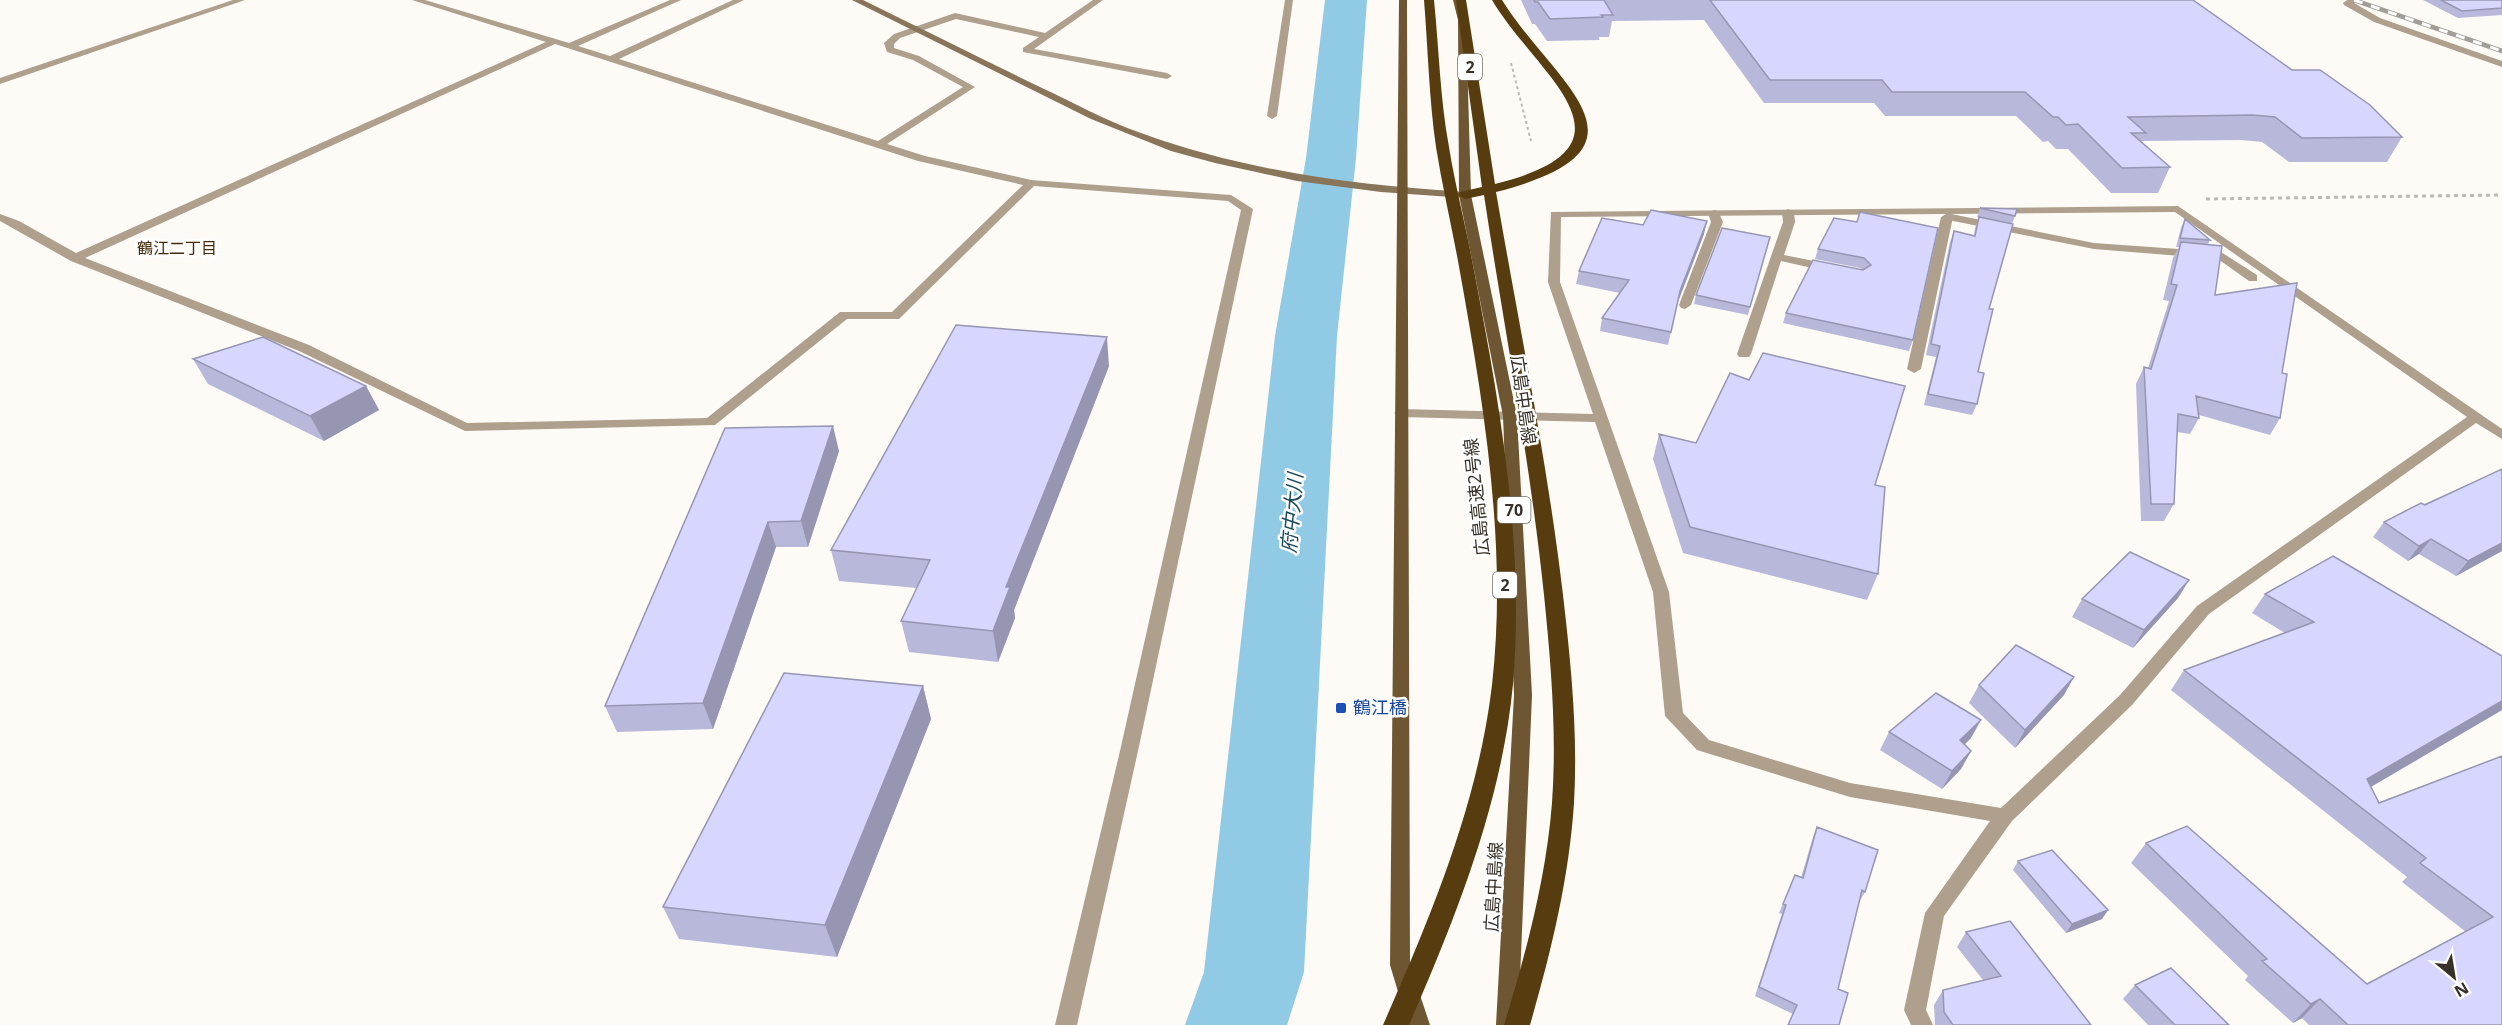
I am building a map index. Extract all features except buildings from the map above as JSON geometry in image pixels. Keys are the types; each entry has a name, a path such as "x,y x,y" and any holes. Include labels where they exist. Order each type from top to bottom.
{"highway":[{"name":"広島高速2号線","path":"1396,1025 1422,969 1464,851 1493,745 1506,638 1504,537 1492,436 1465,261 1440,132 1430,0"},
{"name":"2","path":"1459,0 1533,435 1547,535 1559,651 1565,743 1560,831 1546,919 1517,1025"},
{"path":"1465,195 1543,174 1561,165 1575,152 1583,137 1583,121 1561,82 1497,0"}],"main road":[{"path":"1403,0 1400,965 1419,1025"},
{"name":"広島中島線","path":"1459,0 1462,20 1465,195 1510,416 1523,695 1507,1025"}],"street":[{"path":"0,81 241,0"},
{"path":"416,0 555,41 922,159 1031,183 1231,198 1247,208 1129,751 1066,1025"},
{"path":"570,46 677,0"},
{"path":"611,59 740,0"},
{"path":"856,0 1117,127 1190,153 1256,170 1372,188 1465,195"},
{"path":"1099,0 1026,50 1167,76"},
{"path":"1272,117 1289,0"},
{"path":"2354,0 2347,3 2377,20 2502,64"},
{"path":"879,145 970,87 916,58 890,50 889,43 897,36 955,16 1046,36"},
{"path":"75,258 555,41"},
{"path":"0,218 15,223 75,258 304,348 465,427 710,422 844,315 894,316 1031,183"},
{"path":"2005,816 1850,790 1703,745 1674,716 1661,592 1554,282 1555,214 1788,212 1944,214 2178,209 2502,435"},
{"path":"1744,354 1789,222 1788,212"},
{"path":"1685,305 1717,222 1714,213"},
{"path":"1944,214 2094,246 2221,256 2253,278"},
{"path":"1914,369 1944,214"},
{"path":"1777,257 1839,270"},
{"path":"1401,413 1602,418"},
{"path":"1922,1025 1915,1010 1935,913 2005,816 2126,700 2203,610 2475,418"}],"path":[{"path":"1509,53 1531,141"},
{"path":"2196,199 2502,195"}],"waterway":[{"name":"府中大川","path":"1236,1025 1254,972 1306,336 1331,158 1346,0"}],"railway":[{"path":"2354,0 2502,51"}],"place":[{"name":"鶴江橋","path":"1341,708"}],"district":[{"name":"鶴江二丁目","path":"177,248"}]}
